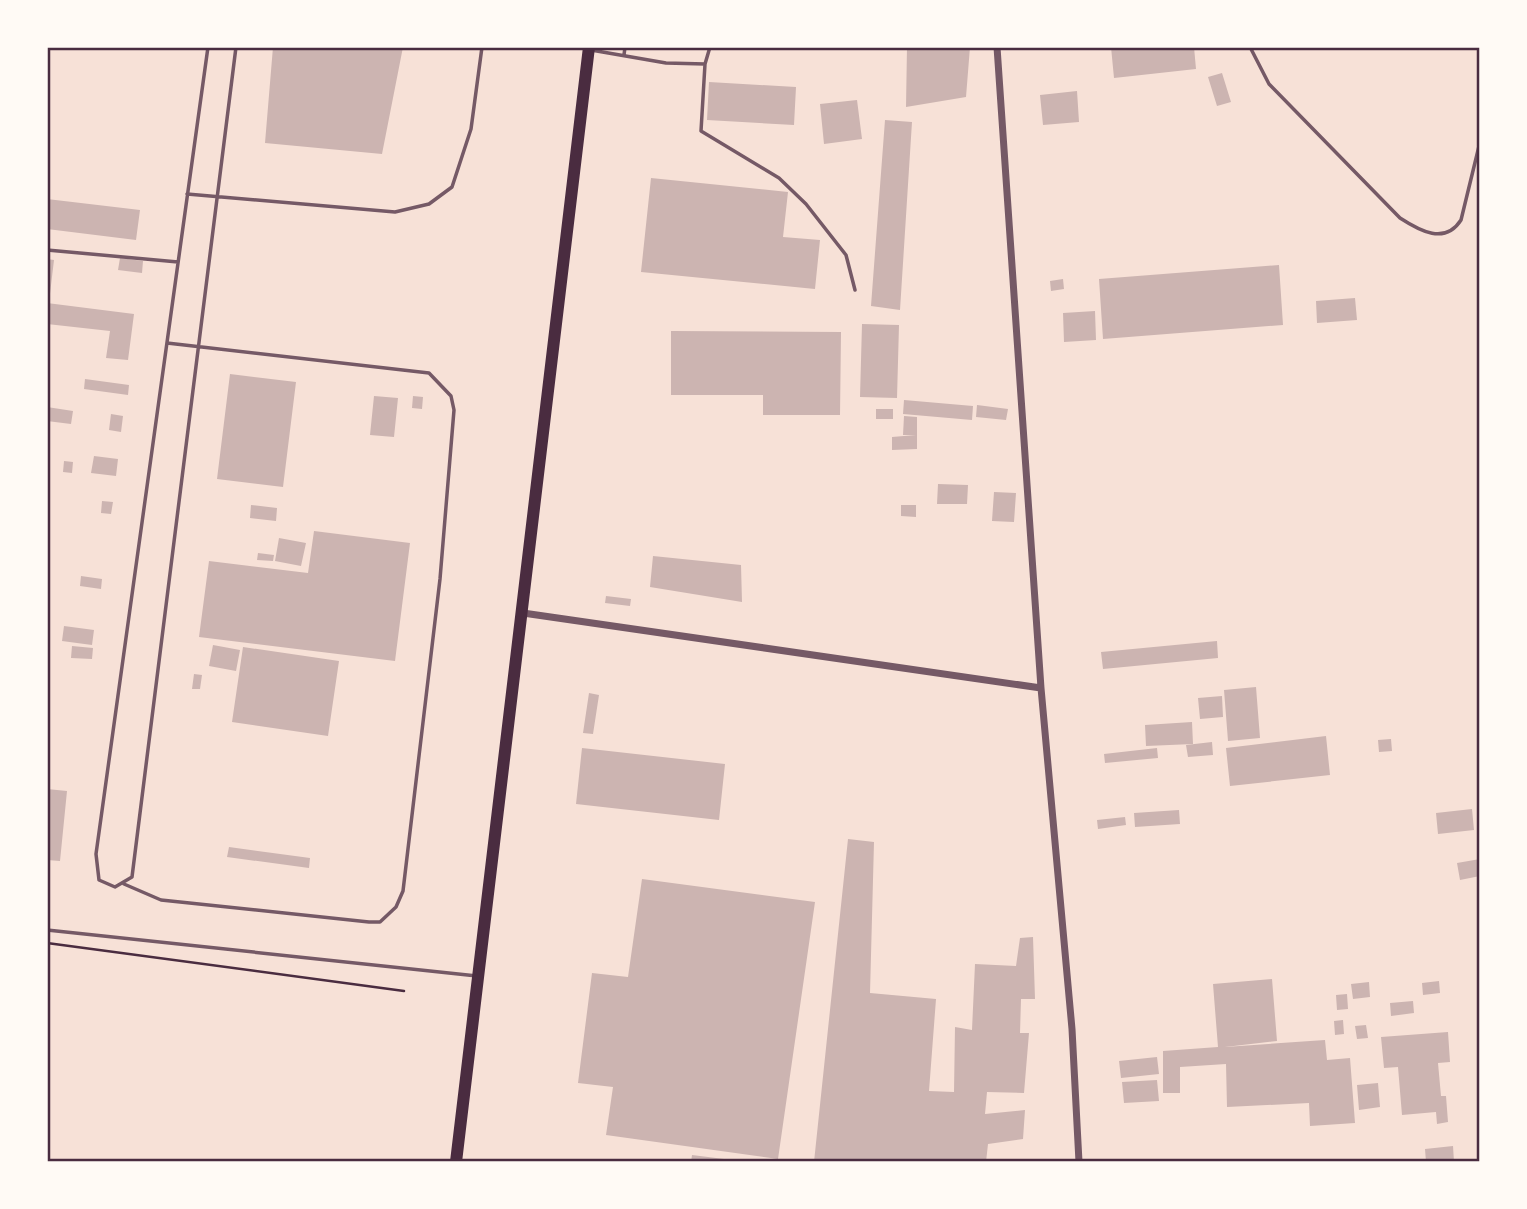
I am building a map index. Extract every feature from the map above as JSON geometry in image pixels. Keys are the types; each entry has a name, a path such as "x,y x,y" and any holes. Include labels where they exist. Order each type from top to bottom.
{"main road":[{"path":"456,1162 589,48"}],"street":[{"path":"997,47 1041,688 1072,1029 1079,1162"},
{"path":"523,613 1041,688"}],"lane":[{"path":"208,47 96,853 99,880 115,887 132,877 236,47"},
{"path":"187,194 395,212 429,204 452,187 471,129 482,47"},
{"path":"624,55 625,47"},
{"path":"710,47 705,64 701,131 779,178 806,204 846,255 855,290"},
{"path":"1250,47 1269,84 1286,103 1400,218 1420,232 1439,235 1457,227 1480,142"},
{"path":"589,48 666,62 705,64"},
{"path":"47,250 178,262"},
{"path":"124,884 161,900 369,922 380,922 388,916 403,891 440,579 454,410 450,396 429,373 166,343"},
{"path":"47,930 479,977"}],"path":[{"path":"47,943 404,991"}],"building":[{"path":"273,47 403,47 382,154 265,143"},
{"path":"907,47 970,47 966,97 906,107"},
{"path":"1111,47 1194,47 1196,69 1114,78"},
{"path":"1222,73 1231,102 1217,106 1208,77"},
{"path":"709,82 796,87 794,125 707,120"},
{"path":"1077,91 1079,122 1043,125 1040,95"},
{"path":"857,100 862,139 824,144 820,104"},
{"path":"885,120 912,122 900,310 871,306"},
{"path":"651,178 788,192 783,237 820,240 815,289 641,272"},
{"path":"47,199 140,210 136,240 47,229"},
{"path":"120,258 143,261 142,273 118,270"},
{"path":"47,259 54,260 49,302 47,302"},
{"path":"1279,265 1283,325 1103,339 1099,279"},
{"path":"1063,279 1064,289 1051,291 1050,281"},
{"path":"1355,298 1357,320 1317,323 1316,301"},
{"path":"47,303 134,314 128,360 106,358 110,331 47,324"},
{"path":"1095,311 1096,340 1064,342 1063,313"},
{"path":"862,324 899,325 897,398 860,397"},
{"path":"671,331 841,332 840,415 763,415 763,395 671,395"},
{"path":"230,374 296,382 283,487 217,479"},
{"path":"85,379 129,385 128,395 84,389"},
{"path":"374,396 398,398 394,437 370,435"},
{"path":"413,396 423,397 422,409 412,408"},
{"path":"904,400 973,406 972,420 903,414"},
{"path":"977,405 1008,409 1006,420 976,417"},
{"path":"47,407 73,411 71,424 47,421"},
{"path":"876,409 893,409 893,419 876,419"},
{"path":"111,414 123,416 121,432 109,430"},
{"path":"904,416 917,417 917,449 892,450 892,437 916,435 903,435"},
{"path":"94,456 118,459 116,476 91,473"},
{"path":"64,461 73,462 72,473 63,472"},
{"path":"938,484 968,485 967,504 937,504"},
{"path":"994,492 1016,493 1014,522 992,521"},
{"path":"102,501 113,502 111,514 101,513"},
{"path":"251,505 277,508 276,521 250,518"},
{"path":"901,505 916,505 916,517 901,516"},
{"path":"314,531 410,543 395,661 199,637 209,561 308,573"},
{"path":"279,538 306,543 301,566 275,561"},
{"path":"258,553 274,555 273,561 257,560"},
{"path":"653,556 741,565 742,602 650,587"},
{"path":"81,576 102,579 101,589 80,586"},
{"path":"606,596 631,599 630,606 605,603"},
{"path":"64,626 94,630 92,645 62,641"},
{"path":"1217,641 1218,658 1103,669 1101,652"},
{"path":"213,645 240,650 236,671 209,666"},
{"path":"72,646 93,648 92,659 71,658"},
{"path":"243,647 339,661 328,736 232,722"},
{"path":"194,674 202,675 200,689 192,689"},
{"path":"1256,687 1260,738 1228,741 1224,690"},
{"path":"589,693 599,695 593,734 583,733"},
{"path":"1222,696 1223,717 1200,719 1198,698"},
{"path":"1192,722 1193,744 1146,746 1145,725"},
{"path":"1326,736 1330,775 1230,786 1226,748"},
{"path":"1391,739 1392,751 1379,752 1378,740"},
{"path":"1212,742 1213,755 1188,757 1186,745"},
{"path":"582,748 725,764 719,820 576,804"},
{"path":"1157,748 1158,758 1105,763 1104,754"},
{"path":"47,789 67,791 60,861 47,860"},
{"path":"1472,809 1474,830 1438,834 1436,813"},
{"path":"1179,810 1180,824 1135,827 1134,813"},
{"path":"1125,817 1126,825 1098,829 1097,820"},
{"path":"848,839 874,842 870,993 936,999 929,1091 954,1092 955,1027 972,1030 975,964 1016,966 1020,938 1033,937 1035,999 1021,999 1020,1033 1029,1033 1024,1093 987,1092 985,1114 1025,1110 1023,1139 988,1144 986,1162 814,1162"},
{"path":"229,847 310,858 309,868 227,857"},
{"path":"1480,859 1480,876 1460,880 1457,863"},
{"path":"642,879 815,902 778,1159 606,1135 613,1087 578,1083 592,973 628,977"},
{"path":"1272,979 1277,1041 1225,1047 1325,1040 1327,1060 1350,1058 1355,1123 1310,1126 1309,1103 1227,1107 1226,1064 1180,1067 1180,1093 1163,1093 1163,1051 1218,1047 1213,984"},
{"path":"1439,981 1440,993 1423,995 1422,983"},
{"path":"1369,982 1370,997 1353,999 1351,984"},
{"path":"1347,994 1348,1009 1337,1010 1336,995"},
{"path":"1413,1001 1414,1013 1391,1016 1390,1003"},
{"path":"1343,1020 1344,1034 1335,1035 1334,1021"},
{"path":"1366,1025 1368,1038 1357,1039 1355,1026"},
{"path":"1448,1032 1450,1062 1438,1063 1441,1096 1446,1096 1448,1122 1437,1124 1436,1112 1402,1115 1398,1067 1384,1068 1381,1037"},
{"path":"1157,1057 1159,1074 1121,1078 1119,1061"},
{"path":"1157,1080 1159,1101 1124,1103 1122,1082"},
{"path":"1378,1083 1380,1107 1359,1110 1357,1085"},
{"path":"1453,1146 1454,1162 1426,1162 1425,1149"},
{"path":"692,1155 732,1160 732,1162 691,1162"}]}
